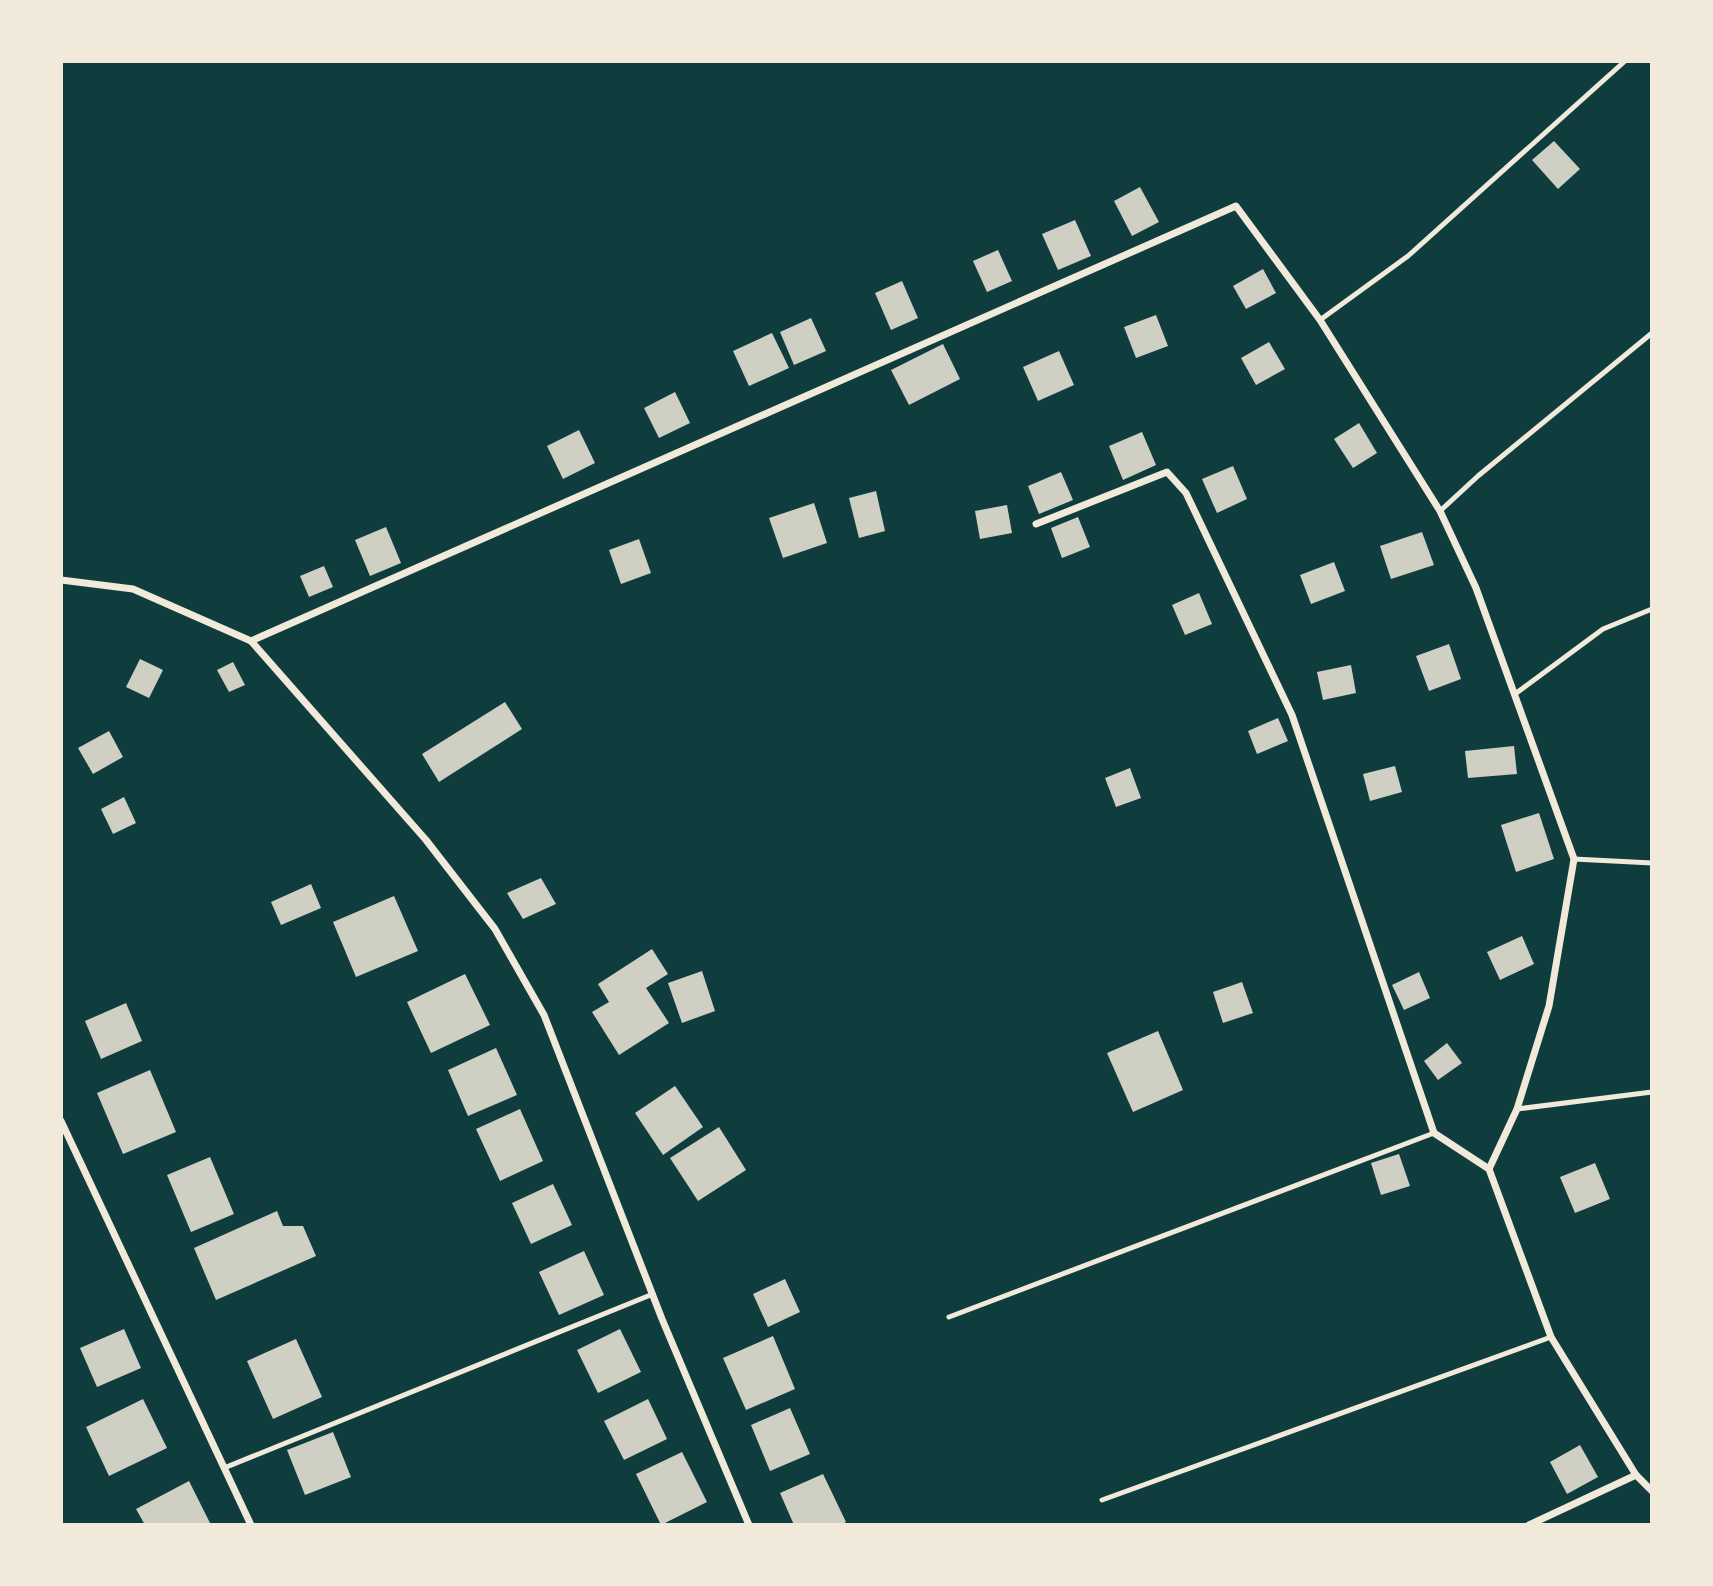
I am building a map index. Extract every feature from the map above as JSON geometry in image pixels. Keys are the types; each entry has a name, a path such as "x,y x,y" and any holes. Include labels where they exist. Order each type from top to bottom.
{"street":[{"path":"251,641 1236,206 1320,320 1440,511 1476,588 1574,859 1549,1006 1517,1109 1489,1169"},
{"path":"1036,524 1167,472 1186,493 1292,715 1434,1133 1489,1169 1551,1337 1636,1475 1652,1491"},
{"path":"61,580 132,589 251,641 426,840 495,929 544,1015 653,1294 749,1525"},
{"path":"61,1121 251,1525"},
{"path":"1529,1525 1636,1475"}],"lane":[{"path":"1320,320 1408,256 1625,61"},
{"path":"1440,511 1478,476 1652,332"},
{"path":"1515,694 1603,629 1652,609"},
{"path":"1574,859 1652,863"},
{"path":"1517,1109 1652,1092"},
{"path":"949,1317 1434,1133"},
{"path":"224,1468 653,1294"},
{"path":"1102,1500 1551,1337"}],"building":[{"path":"1554,141 1580,169 1558,189 1532,160"},
{"path":"1140,187 1159,222 1132,236 1114,201"},
{"path":"1075,220 1091,256 1058,270 1042,234"},
{"path":"998,250 1012,281 987,292 973,261"},
{"path":"1263,269 1276,293 1246,309 1233,286"},
{"path":"902,281 918,318 891,330 875,293"},
{"path":"1156,315 1168,346 1136,358 1124,327"},
{"path":"811,318 826,351 794,365 780,332"},
{"path":"772,333 789,368 749,386 733,351"},
{"path":"1269,342 1285,369 1256,385 1241,358"},
{"path":"943,344 960,379 909,405 891,370"},
{"path":"1059,351 1074,385 1038,401 1023,367"},
{"path":"675,392 690,423 659,438 644,408"},
{"path":"1359,423 1377,453 1353,468 1334,439"},
{"path":"579,430 595,463 563,479 547,446"},
{"path":"1142,432 1156,465 1123,480 1109,446"},
{"path":"1233,466 1247,499 1217,513 1202,479"},
{"path":"1061,472 1073,500 1039,514 1028,486"},
{"path":"876,491 885,531 859,538 849,498"},
{"path":"814,503 827,543 783,558 769,518"},
{"path":"1007,505 1012,533 980,539 975,511"},
{"path":"1078,517 1090,547 1062,558 1051,528"},
{"path":"386,527 401,563 370,576 355,540"},
{"path":"1422,532 1434,565 1391,579 1380,546"},
{"path":"639,539 651,573 621,584 609,550"},
{"path":"1334,562 1345,591 1311,604 1300,575"},
{"path":"324,566 333,587 309,597 300,576"},
{"path":"1199,593 1212,624 1185,635 1172,605"},
{"path":"1449,644 1461,679 1429,691 1416,656"},
{"path":"140,659 163,670 149,698 126,687"},
{"path":"233,662 245,685 229,692 217,670"},
{"path":"1351,665 1356,693 1323,700 1317,672"},
{"path":"505,702 522,729 439,782 422,754"},
{"path":"1278,718 1288,741 1257,754 1248,731"},
{"path":"109,731 123,757 93,774 78,748"},
{"path":"1514,746 1517,774 1468,778 1465,751"},
{"path":"1395,766 1402,792 1370,801 1363,774"},
{"path":"1130,768 1141,798 1116,807 1105,778"},
{"path":"124,797 136,823 113,834 101,809"},
{"path":"1539,813 1554,859 1516,872 1501,825"},
{"path":"541,878 556,904 523,919 507,893"},
{"path":"311,884 321,908 281,925 271,902"},
{"path":"394,896 418,951 356,977 333,922"},
{"path":"1522,936 1534,964 1500,980 1487,952"},
{"path":"652,949 668,974 646,988 669,1023 619,1055 592,1012 609,1002 598,984"},
{"path":"702,971 715,1011 682,1023 668,983"},
{"path":"1419,972 1430,998 1404,1010 1392,985"},
{"path":"465,974 490,1025 431,1053 407,1002"},
{"path":"1242,982 1253,1013 1223,1023 1213,992"},
{"path":"126,1003 142,1041 101,1059 85,1021"},
{"path":"1158,1031 1183,1090 1133,1112 1107,1053"},
{"path":"1447,1043 1462,1063 1438,1080 1424,1061"},
{"path":"496,1048 517,1095 468,1116 448,1070"},
{"path":"150,1070 176,1132 123,1154 97,1093"},
{"path":"675,1086 703,1127 663,1155 635,1113"},
{"path":"520,1109 543,1161 500,1181 476,1129"},
{"path":"719,1127 746,1170 698,1201 670,1158"},
{"path":"1399,1154 1410,1186 1381,1195 1371,1163"},
{"path":"210,1157 234,1214 191,1232 167,1175"},
{"path":"1595,1163 1610,1199 1575,1213 1560,1177"},
{"path":"553,1184 572,1225 531,1244 512,1203"},
{"path":"277,1211 283,1226 303,1226 316,1256 216,1300 194,1248"},
{"path":"584,1251 604,1295 559,1315 539,1272"},
{"path":"785,1279 800,1312 768,1327 753,1294"},
{"path":"124,1329 141,1368 97,1387 80,1348"},
{"path":"620,1329 641,1372 598,1393 577,1350"},
{"path":"773,1336 795,1389 746,1410 723,1358"},
{"path":"296,1339 322,1397 273,1419 247,1361"},
{"path":"143,1399 167,1448 109,1476 86,1427"},
{"path":"648,1399 667,1439 624,1460 604,1421"},
{"path":"790,1408 810,1454 770,1471 751,1425"},
{"path":"333,1432 351,1477 305,1495 287,1450"},
{"path":"1580,1445 1598,1477 1567,1494 1550,1462"},
{"path":"682,1452 707,1502 661,1525 636,1474"},
{"path":"823,1474 846,1522 840,1525 794,1525 780,1493"},
{"path":"189,1481 211,1525 145,1525 136,1509"}]}
